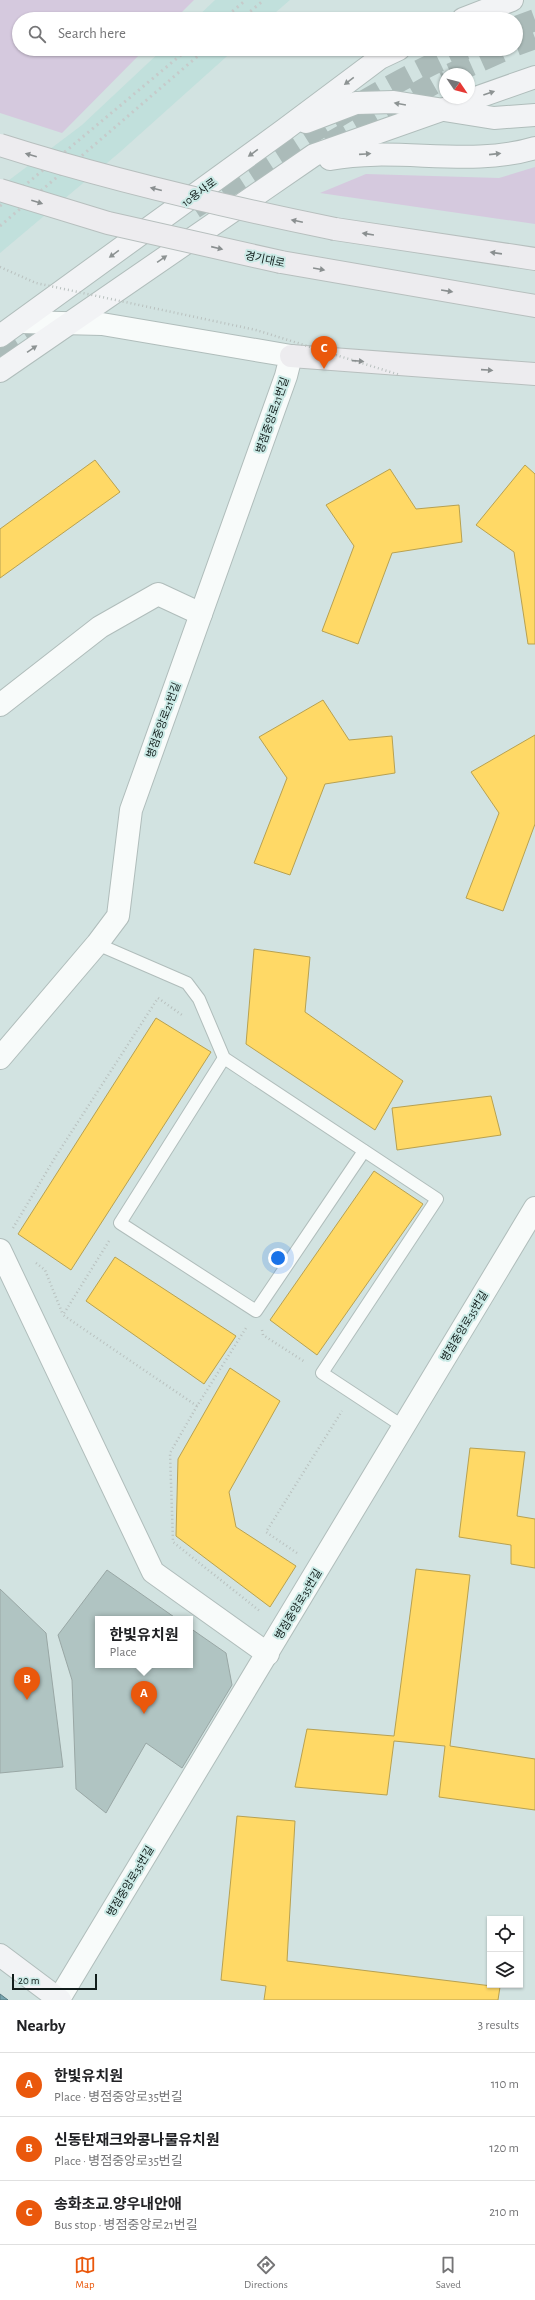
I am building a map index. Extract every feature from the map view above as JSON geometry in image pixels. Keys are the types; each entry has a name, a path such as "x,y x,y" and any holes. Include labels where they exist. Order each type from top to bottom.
{"main road":[{"path":"0,145 146,186 231,207 335,229 535,259"},
{"name":"경기대로","path":"0,190 108,223 281,262 535,306"},
{"path":"291,356 535,374"}],"street":[{"path":"481,12 512,0"},
{"name":"10용사로","path":"0,336 386,56"},
{"path":"0,371 73,322 275,180 314,155 535,77"},
{"path":"284,130 356,103 394,102 439,111 494,118 535,115"},
{"path":"275,180 308,164 352,155 477,156 535,148"},
{"path":"21,322 73,322 102,324 291,356"},
{"name":"병점중앙로21번길","path":"0,1058 97,944 118,916 131,810 286,376 291,356"},
{"path":"0,705 100,627 158,594 201,614"},
{"name":"병점중앙로35번길","path":"60,2000 535,1208"},
{"path":"0,1250 153,1572 268,1654"},
{"path":"0,1955 60,2000"}],"lane":[{"path":"97,944 187,983 200,999 224,1058 437,1199 322,1373 404,1427"},
{"path":"224,1058 120,1223 256,1310 364,1151"}],"path":[{"path":"0,267 36,283 256,330 400,375"},
{"path":"12,1229 56,1156 158,998 184,1016"},
{"path":"64,1315 120,1223"},
{"path":"30,1258 45,1270 64,1315 197,1406"},
{"path":"256,1310 263,1335 322,1373"},
{"path":"256,1310 170,1453 173,1542 263,1613"},
{"path":"299,1554 266,1532 346,1406"}],"shaded area":[{"path":"0,0 194,0 182,12 12,12 12,56 138,56 62,133 0,113"},
{"path":"215,0 290,0 276,12 202,12"},
{"path":"156,56 227,56 120,152 0,253 0,187 82,125"},
{"path":"535,167 535,224 320,193 366,174 499,178"}],"building: Homes":[{"path":"95,460 120,492 0,578 0,529"},
{"path":"525,465 535,474 535,644 528,644 514,552 476,525"},
{"path":"390,469 416,509 459,505 462,542 392,553 358,644 322,631 354,546 326,505"},
{"path":"323,700 349,740 392,736 395,773 325,784 290,875 254,863 287,778 259,737"},
{"path":"535,735 535,824 503,911 466,898 499,813 471,772"},
{"path":"254,949 310,957 305,1012 403,1081 375,1130 246,1044"},
{"path":"156,1018 211,1052 71,1270 18,1234"},
{"path":"491,1096 501,1135 397,1150 392,1108"},
{"path":"374,1171 423,1204 317,1355 270,1320"},
{"path":"115,1257 236,1336 204,1384 86,1301"},
{"path":"230,1368 280,1401 229,1492 236,1527 296,1566 270,1607 176,1536 178,1459"},
{"path":"470,1448 525,1452 517,1516 535,1519 535,1568 511,1564 511,1545 459,1537"},
{"path":"416,1569 470,1575 450,1746 535,1759 535,1810 439,1797 445,1746 394,1741 387,1795 295,1787 307,1729 394,1736"},
{"path":"237,1816 295,1821 287,1961 487,1985 487,1988 500,1988 498,2000 264,2000 266,1986 221,1980"}],"building: Public":[{"path":"0,1994 8,2000 0,2000"}],"building: Other":[{"path":"107,1570 173,1616 95,1616 95,1668 193,1668 193,1630 226,1653 232,1685 182,1768 146,1743 106,1813 76,1789 72,1680 58,1635"},
{"path":"0,1589 46,1633 63,1767 0,1773"}],"tunnel":[{"path":"523,24 535,20"},
{"path":"523,42 535,38"},
{"path":"194,208 327,123 395,83 450,56"},
{"path":"464,68 491,56"},
{"path":"328,144 439,80"},
{"path":"0,357 33,336"}],"railway":[{"path":"231,12 246,0"},
{"path":"249,12 264,0"},
{"path":"0,206 180,56"},
{"path":"0,226 198,56"}],"place":[{"name":"송화초교.양우내안애","path":"324,369"},
{"name":"신동탄재크와콩나물유치원","path":"27,1700"},
{"name":"한빛유치원","path":"144,1714"}]}
